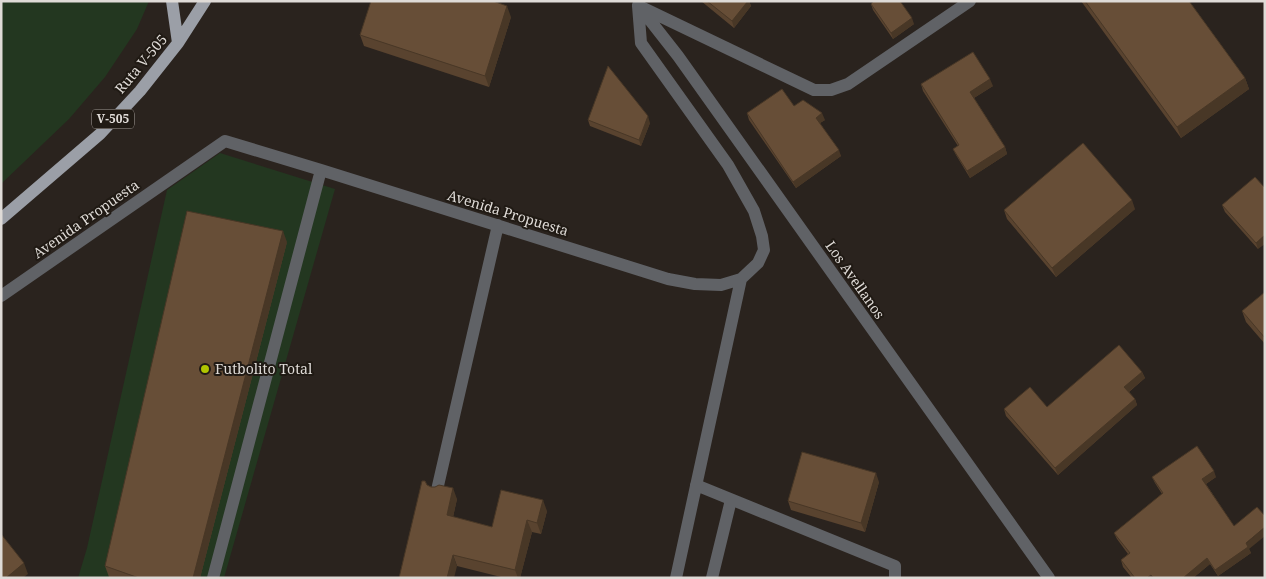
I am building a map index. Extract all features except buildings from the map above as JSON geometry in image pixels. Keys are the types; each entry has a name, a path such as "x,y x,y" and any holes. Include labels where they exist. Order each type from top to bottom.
{"main road":[{"path":"172,1 178,43"},
{"name":"Ruta V-505","path":"1,219 100,134 140,92 178,43 205,1"}],"street":[{"path":"636,4 814,90 831,90 848,84 970,1"},
{"path":"636,4 641,43 728,165 754,211 762,236 764,250 758,263 741,279 676,578"},
{"name":"Los Avellanos","path":"636,4 684,64 1049,578"},
{"name":"Avenida Propuesta","path":"1,296 225,141 668,279 695,284 721,285 741,279"},
{"path":"213,578 321,170"},
{"path":"437,490 498,225"},
{"path":"696,486 895,566 895,578"},
{"path":"712,578 731,500"}],"green space":[{"path":"1,1 149,1 137,29 105,77 69,119 1,184"},
{"name":"Futbolito Total","path":"220,153 335,189 224,578 78,578 87,548 167,190"}],"place":[{"name":"Futbolito Total","path":"205,369"}]}
